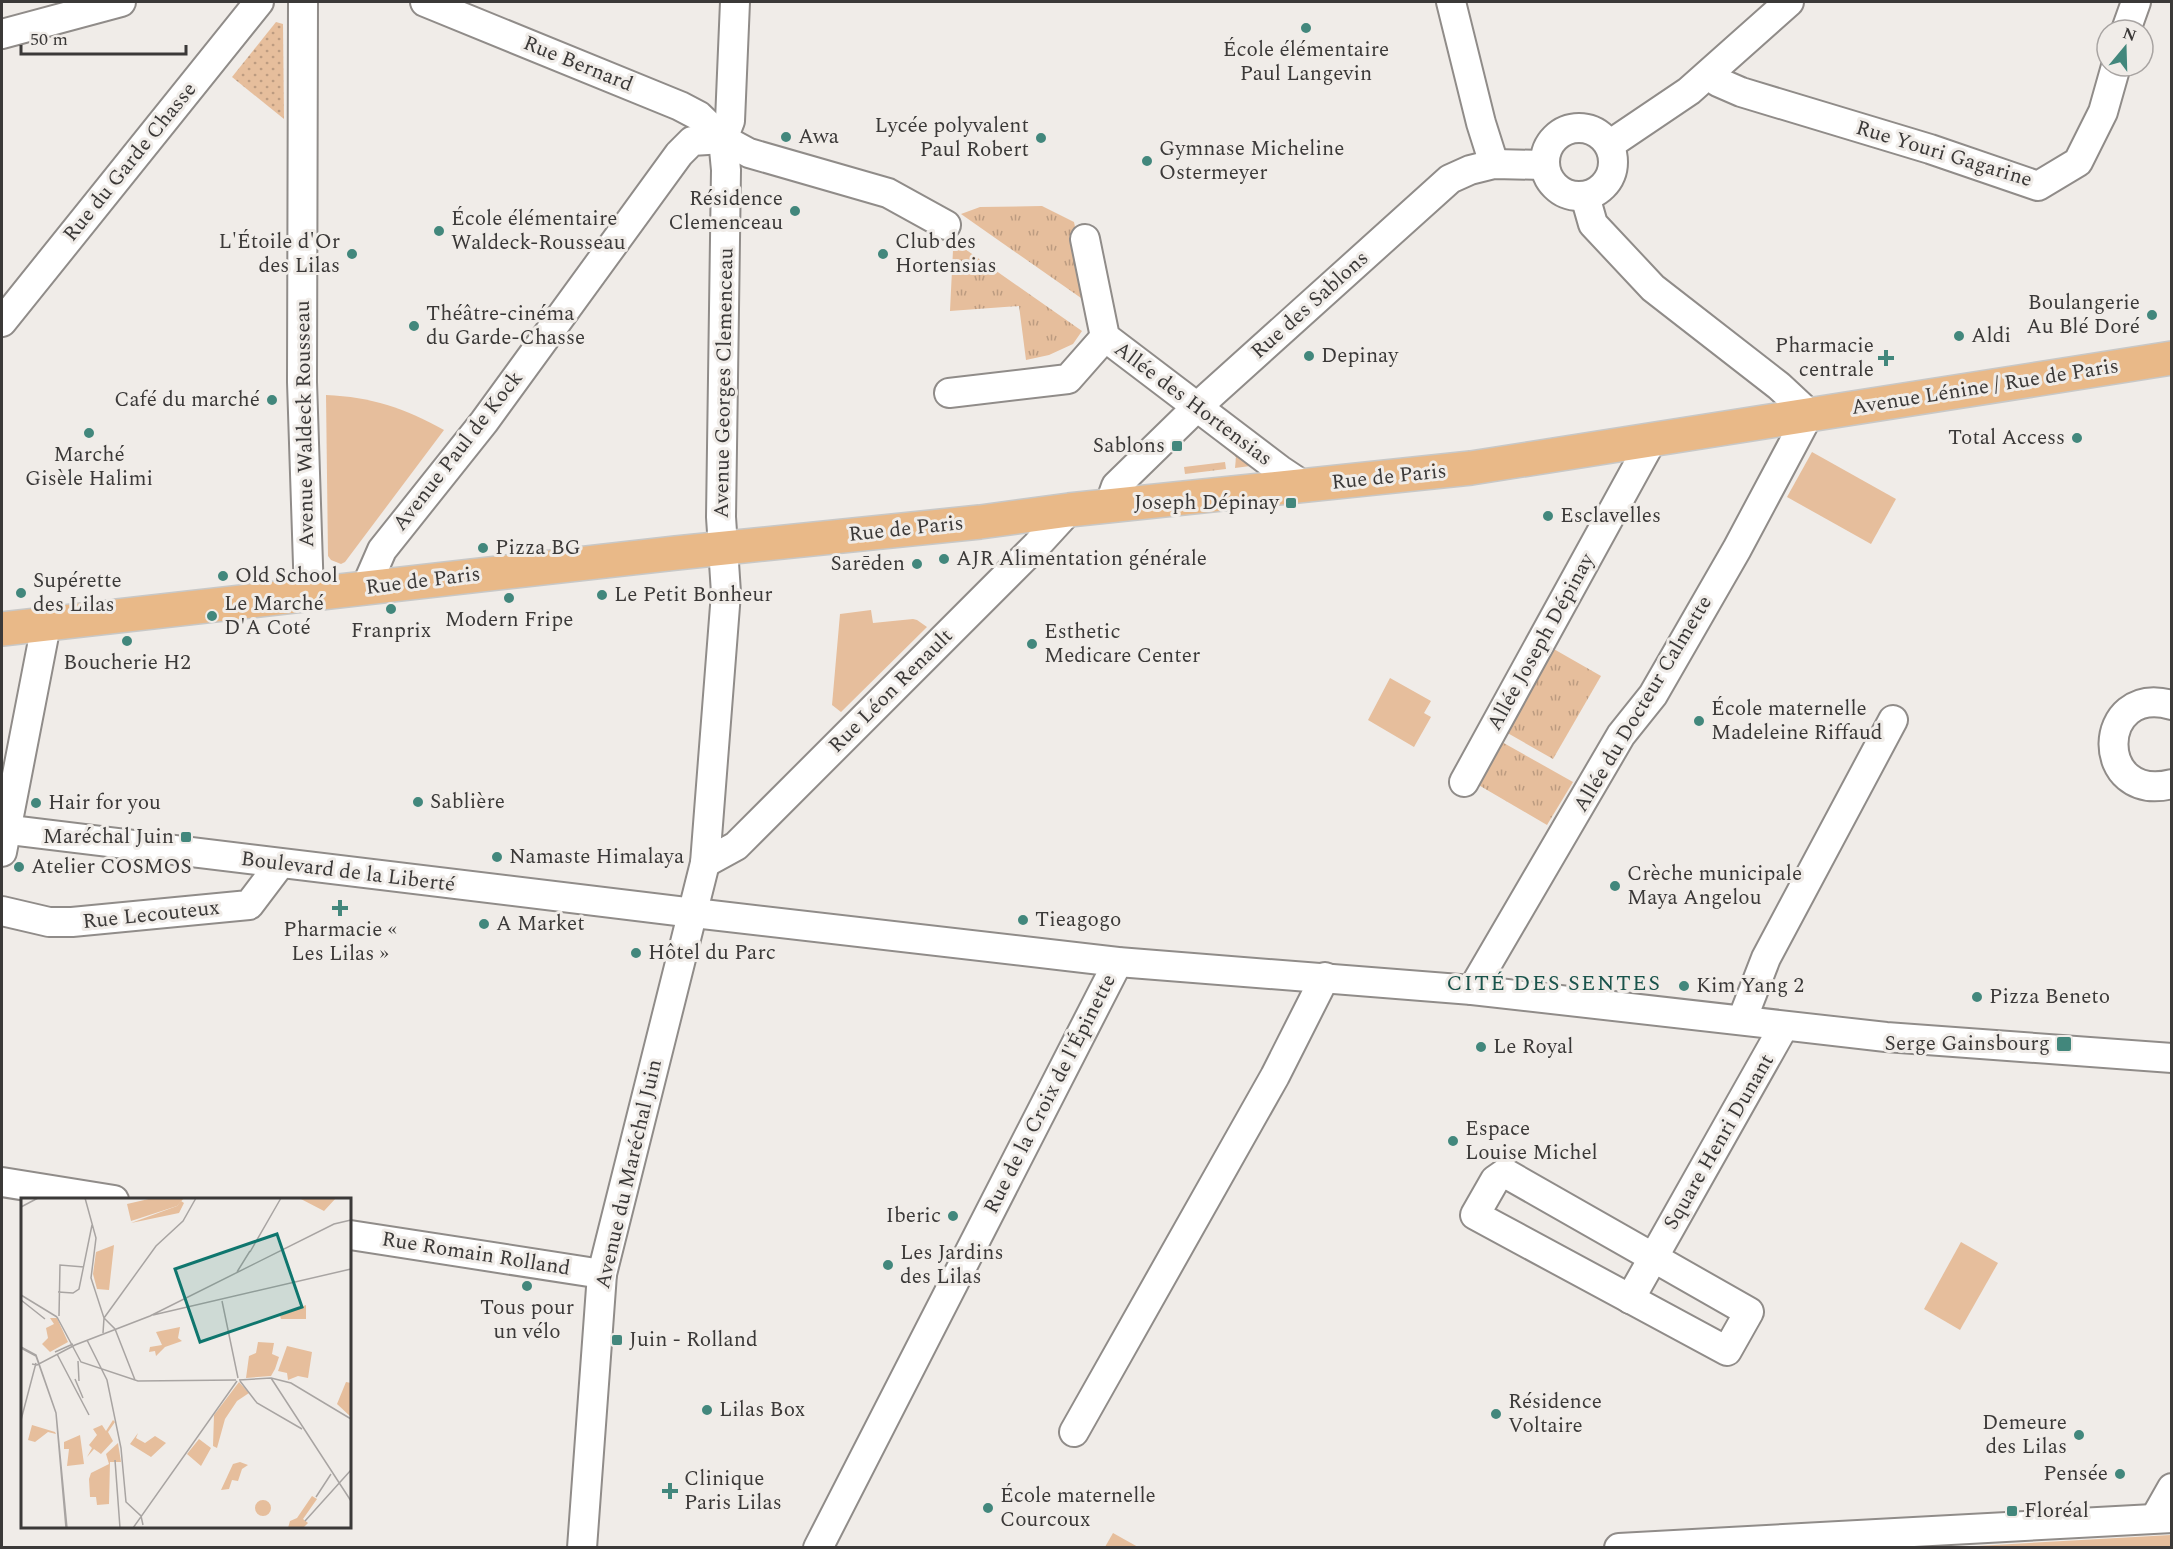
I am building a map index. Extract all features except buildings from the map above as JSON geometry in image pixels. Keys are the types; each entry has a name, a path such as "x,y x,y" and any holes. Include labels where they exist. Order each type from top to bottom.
{"main road":[{"name":"Avenue Lénine / Rue de Paris","path":"1809,414 2168,363"},
{"name":"Rue de Paris","path":"2,629 365,589 444,578 1471,468 1809,414"}],"street":[{"path":"2,34 121,2"},
{"name":"Rue du Garde Chasse","path":"2,322 259,2"},
{"name":"Avenue Waldeck Rousseau","path":"303,2 303,441 309,595"},
{"name":"Rue Bernard","path":"424,2 680,106 699,116 723,139"},
{"name":"Avenue Georges Clemenceau","path":"705,863 726,593 721,518 726,170 723,139 730,121 735,2"},
{"path":"1451,2 1481,123 1494,164"},
{"path":"1609,145 1711,73 1789,2"},
{"path":"2130,18 2136,2"},
{"name":"Rue Youri Gagarine","path":"1711,73 1718,82 1741,92 1930,149 2038,186 2078,162 2103,112 2113,78"},
{"path":"1568,129 1591,130 1609,145 1613,162 1611,174 1601,188 1585,196 1570,196 1548,179 1544,165 1545,154 1550,143 1568,129"},
{"path":"723,139 749,153 888,193 946,225"},
{"name":"Avenue Paul de Kock","path":"365,589 382,550 484,422 679,154 692,141 723,139"},
{"name":"Rue des Sablons","path":"1109,506 1116,486 1197,407 1450,178 1494,164 1544,165"},
{"path":"1585,196 1593,224 1653,288 1779,386 1809,414"},
{"name":"Allée des Hortensias","path":"1085,239 1105,337 1304,486"},
{"path":"949,393 1068,379 1105,337"},
{"name":"Allée du Docteur Calmette","path":"1472,990 1621,735 1653,695 1737,549 1809,414"},
{"name":"Allée Joseph Dépinay","path":"1464,782 1653,438"},
{"name":"Rue Léon Renault","path":"705,863 736,846 1036,546 1069,510"},
{"path":"3,837 46,625"},
{"path":"2172,705 2156,700 2134,706 2118,722 2112,743 2118,765 2133,782 2155,788 2172,784"},
{"path":"1742,1020 1766,958 1893,720"},
{"name":"Boulevard de la Liberté","path":"3,837 280,864 1118,962 1472,990 1886,1037 2169,1052"},
{"name":"Avenue du Maréchal Juin","path":"582,1548 602,1274 705,863"},
{"name":"Rue Lecouteux","path":"2,911 49,922 72,922 249,905 280,864"},
{"name":"Rue de la Croix de l'Épinette","path":"818,1548 1118,962"},
{"path":"1074,1432 1275,1076 1325,977"},
{"name":"Square Henri Dunant","path":"1630,1299 1784,1026"},
{"path":"1505,1173 1749,1311 1727,1351 1630,1299 1475,1215 1495,1180 1505,1173"},
{"path":"2,1182 102,1198"},
{"name":"Rue Romain Rolland","path":"351,1235 602,1274"},
{"path":"1619,1548 2163,1518 2172,1488"}],"green space":[{"path":"276,22 283,24 284,119 232,77"},
{"path":"1042,206 1074,222 1091,305 961,214 980,207"},
{"path":"965,249 1082,331 1073,344 1049,355 1026,360 1019,306 950,311 953,250"},
{"path":"326,395 358,398 387,405 444,430 345,562 341,564 331,560 328,556"},
{"path":"1216,432 1258,465 1235,468 1236,457 1212,437"},
{"path":"1812,452 1896,499 1871,544 1787,497"},
{"path":"1225,462 1226,469 1185,474 1184,467"},
{"path":"871,610 873,623 913,619 927,627 841,712 832,705 840,614"},
{"path":"1545,644 1601,676 1553,759 1497,727"},
{"path":"1390,678 1431,701 1424,713 1431,717 1414,747 1368,720"},
{"path":"1493,737 1573,782 1547,825 1470,780"},
{"path":"1961,1242 1998,1263 1960,1330 1924,1309"},
{"path":"1113,1533 1138,1547 1105,1547"},
{"path":"2171,1535 2171,1547 1959,1547"}],"place":[{"name":"École élémentaire Paul Langevin","path":"1306,28"},
{"name":"Awa","path":"786,137"},
{"name":"Lycée polyvalent Paul Robert","path":"1041,138"},
{"name":"Gymnase Micheline Ostermeyer","path":"1147,161"},
{"name":"Résidence Clemenceau","path":"795,211"},
{"name":"École élémentaire Waldeck-Rousseau","path":"439,231"},
{"name":"L'Étoile d'Or des Lilas","path":"352,254"},
{"name":"Club des Hortensias","path":"883,254"},
{"name":"Boulangerie Au Blé Doré","path":"2152,315"},
{"name":"Théâtre-cinéma du Garde-Chasse","path":"414,326"},
{"name":"Aldi","path":"1959,336"},
{"name":"Depinay","path":"1309,356"},
{"name":"Pharmacie centrale","path":"1886,358"},
{"name":"Café du marché","path":"272,400"},
{"name":"Marché Gisèle Halimi","path":"89,433"},
{"name":"Total Access","path":"2077,438"},
{"name":"Sablons","path":"1177,446"},
{"name":"Joseph Dépinay","path":"1291,503"},
{"name":"Esclavelles","path":"1548,516"},
{"name":"Pizza BG","path":"483,548"},
{"name":"AJR Alimentation générale","path":"944,559"},
{"name":"Sarēden","path":"917,564"},
{"name":"Old School","path":"223,576"},
{"name":"Supérette des Lilas","path":"21,593"},
{"name":"Le Petit Bonheur","path":"602,595"},
{"name":"Modern Fripe","path":"509,598"},
{"name":"Franprix","path":"391,609"},
{"name":"Le Marché D'A Coté","path":"212,616"},
{"name":"Boucherie H2","path":"127,641"},
{"name":"Esthetic Medicare Center","path":"1032,644"},
{"name":"École maternelle Madeleine Riffaud","path":"1699,721"},
{"name":"Sablière","path":"418,802"},
{"name":"Hair for you","path":"36,803"},
{"name":"Maréchal Juin","path":"186,837"},
{"name":"Namaste Himalaya","path":"497,857"},
{"name":"Atelier COSMOS","path":"19,867"},
{"name":"Crèche municipale Maya Angelou","path":"1615,886"},
{"name":"Pharmacie « Les Lilas »","path":"340,908"},
{"name":"Tieagogo","path":"1023,920"},
{"name":"A Market","path":"484,924"},
{"name":"Hôtel du Parc","path":"636,953"},
{"name":"Kim Yang 2","path":"1684,986"},
{"name":"Pizza Beneto","path":"1977,997"},
{"name":"Serge Gainsbourg","path":"2064,1044"},
{"name":"Le Royal","path":"1481,1047"},
{"name":"Espace Louise Michel","path":"1453,1141"},
{"name":"Iberic","path":"953,1216"},
{"name":"Les Jardins des Lilas","path":"888,1265"},
{"name":"Tous pour un vélo","path":"527,1286"},
{"name":"Juin - Rolland","path":"617,1340"},
{"name":"Lilas Box","path":"707,1410"},
{"name":"Résidence Voltaire","path":"1496,1414"},
{"name":"Demeure des Lilas","path":"2079,1435"},
{"name":"Pensée","path":"2120,1474"},
{"name":"Clinique Paris Lilas","path":"670,1491"},
{"name":"École maternelle Courcoux","path":"988,1508"},
{"name":"Floréal","path":"2012,1511"}],"district":[{"name":"CITÉ DES SENTES","path":"1554,983"}]}
